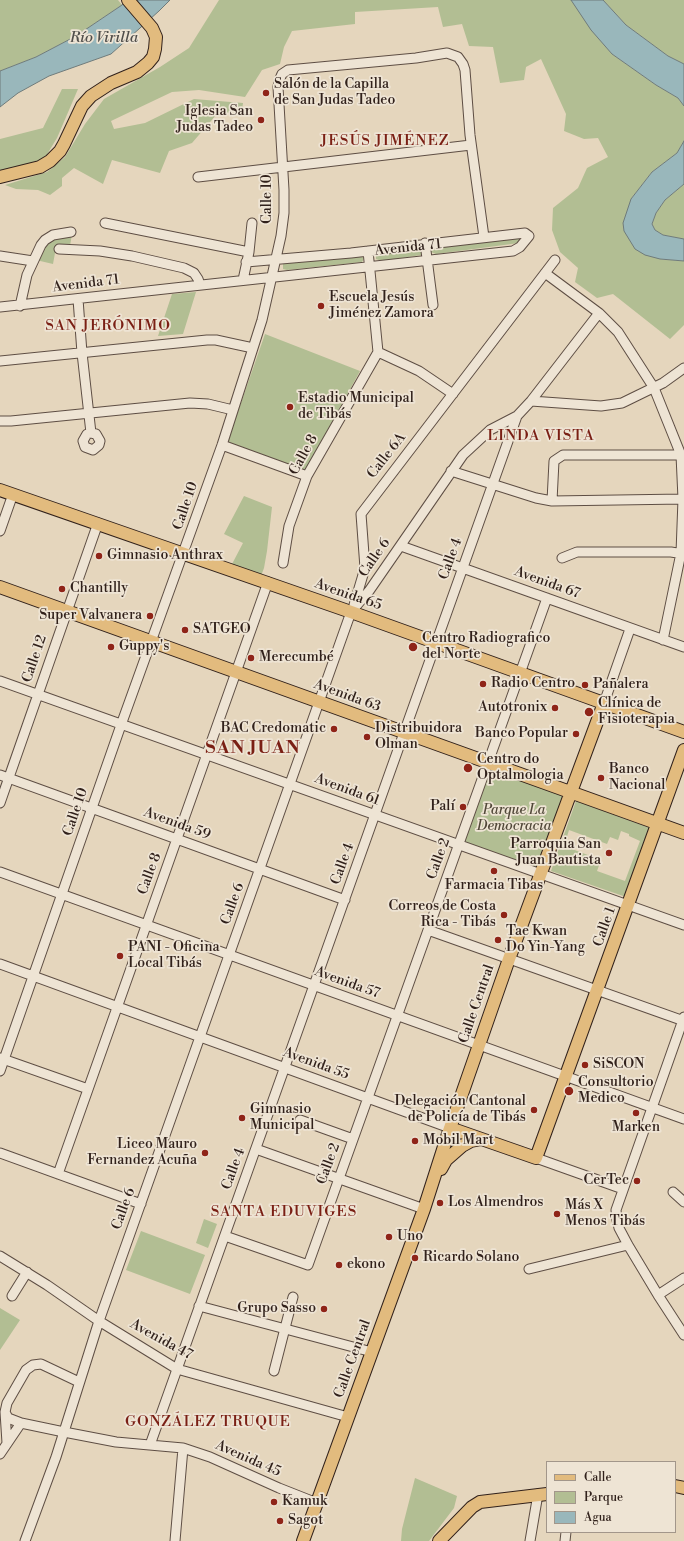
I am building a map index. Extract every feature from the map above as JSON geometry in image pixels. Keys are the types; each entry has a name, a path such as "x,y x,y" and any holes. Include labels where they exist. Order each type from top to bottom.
{"main road":[{"path":"0,177 40,167 50,161 60,151 82,106 91,96 111,83 137,72 153,58 156,37 152,28 128,0"},
{"name":"Avenida 65","path":"0,490 268,582 684,732"},
{"name":"Avenida 63","path":"0,587 404,733 684,832"},
{"name":"Calle Central","path":"303,1541 432,1188 450,1128 509,959 604,703"},
{"name":"Calle 1","path":"536,1158 567,1077 684,750"},
{"name":"Avenida 55","path":"450,1128 536,1158"},
{"name":"Calle Central","path":"432,1188 446,1160 453,1152 471,1141 481,1139"},
{"path":"439,1541 472,1507 480,1502 542,1494"}],"street":[{"name":"Calle 10","path":"0,1071 2,1058 33,977 121,725 222,445 262,320 281,236 284,213 278,87 282,74 288,70 416,58 447,53 458,57 465,70 472,145"},
{"path":"198,177 472,145 484,237"},
{"path":"105,223 249,252"},
{"path":"243,280 249,252 252,223"},
{"path":"20,306 27,275 41,246 49,237 71,232"},
{"name":"Avenida 71","path":"0,308 513,251 520,247 529,236 525,233 426,243 368,251 246,262"},
{"path":"426,243 433,305"},
{"path":"59,249 100,251 132,256 184,268 194,274 200,285"},
{"path":"368,251 378,352 419,370 453,394"},
{"path":"0,256 33,261"},
{"name":"Calle 6A","path":"365,589 366,568 361,514 555,260"},
{"path":"545,273 599,313 618,332 654,388 681,455 683,499 682,554 663,640"},
{"path":"78,299 82,353 91,433"},
{"name":"Calle 4","path":"150,1445 517,416 531,401 599,313"},
{"path":"0,361 207,340 216,340 253,348"},
{"name":"Calle 8","path":"283,563 289,526 308,476 378,352"},
{"path":"531,401 601,406 622,403 654,388 684,368"},
{"path":"0,421 190,402 208,404 233,410"},
{"name":"Calle 6","path":"25,1541 64,1432 99,1321 291,785 351,612 365,589 401,546 451,471 463,456 490,430 517,416"},
{"path":"222,445 308,476"},
{"path":"552,501 554,461 563,455 681,455"},
{"path":"451,471 536,498 552,501 683,499"},
{"path":"0,531 13,494"},
{"name":"Calle 12","path":"0,803 4,777 38,695 66,611 98,524"},
{"name":"Avenida 67","path":"401,546 684,647"},
{"path":"562,558 577,552 670,552 682,554"},
{"name":"Calle 8","path":"58,1174 268,582"},
{"name":"Calle 2","path":"224,1236 308,1265 547,598"},
{"name":"Calle Central","path":"604,703 630,628"},
{"name":"Avenida 61","path":"0,682 684,924"},
{"name":"Avenida 59","path":"4,777 345,900"},
{"name":"Avenida 57","path":"0,872 684,1119"},
{"path":"428,930 684,1019 616,1210 617,1220 628,1245 683,1333"},
{"name":"Avenida 55","path":"0,964 450,1128"},
{"path":"2,1058 88,1089"},
{"path":"300,1120 353,1139"},
{"path":"256,1149 424,1209"},
{"path":"0,1153 141,1204"},
{"name":"Avenida 55","path":"536,1158 623,1189"},
{"path":"673,1192 684,1202"},
{"path":"530,1269 628,1245"},
{"name":"Avenida 47","path":"0,1256 27,1272 99,1321 177,1369 348,1417"},
{"path":"12,1296 27,1272"},
{"path":"658,1295 684,1278"},
{"path":"274,1371 293,1297"},
{"path":"200,1306 372,1352"},
{"path":"7,1443 5,1412 7,1403 26,1370 33,1365 41,1364 79,1382"},
{"name":"Avenida 45","path":"5,1412 8,1418 21,1423 64,1432 116,1442 183,1448 210,1457 279,1488 317,1503"},
{"path":"0,1454 21,1423"},
{"path":"175,1541 183,1448"},
{"path":"530,1541 542,1494"}],"green space":[{"path":"0,0 118,0 122,5 76,36 36,57 0,71"},
{"path":"219,0 571,0 612,54 656,85 678,98 684,106 684,141 677,153 652,172 631,199 660,259 684,261 684,325 670,339 613,294 597,298 575,282 578,268 560,252 552,230 553,208 578,188 587,168 608,157 598,138 584,139 564,131 566,114 541,59 526,67 524,80 500,83 493,47 469,46 462,24 443,27 438,7 355,12 355,24 292,31 284,47 280,64 262,70 245,97 199,90 172,92 111,121 114,129 145,123 194,99 243,103 242,111 217,114 192,143 169,151 160,173 112,160 103,184 74,168 62,178 62,186 50,195 38,190 16,189 5,185 47,172 65,157 85,124 104,99 160,67 189,48"},
{"path":"603,0 684,0 684,64 668,56 626,25"},
{"path":"62,89 78,89 57,138 46,156 40,161 0,172 0,139 43,128"},
{"path":"684,184 684,239 663,235 655,230 652,224 656,213 665,200"},
{"path":"72,234 70,246 55,253 53,264 36,260 43,247 51,240"},
{"path":"525,237 519,243 436,254 431,252 432,248"},
{"path":"419,249 423,250 421,255 382,261 376,259 376,255"},
{"path":"362,256 364,259 362,262 287,270 283,269 283,263"},
{"path":"196,292 183,334 158,336 172,294"},
{"name":"Estadio Municipal de Tibás","path":"265,334 360,371 305,472 227,443"},
{"path":"244,496 272,507 267,551 261,576 231,566 243,543 224,534"},
{"name":"Parque La Democracia","path":"490,766 566,794 537,872 462,846"},
{"path":"576,801 650,828 626,897 551,871","holes":["569,830 607,844 610,837 618,840 621,831 640,841 625,881 597,871 601,860 564,846"]},
{"path":"204,1219 217,1224 208,1248 196,1243"},
{"path":"141,1231 205,1255 190,1294 126,1270"},
{"path":"0,1308 20,1320 0,1350"},
{"path":"415,1478 457,1496 454,1508 429,1541 401,1541 402,1529"}],"water":[{"name":"Río Virilla","path":"126,0 170,0 111,54 49,76 18,93 0,107 0,71 36,57 76,36 122,5"},
{"path":"571,0 603,0 626,25 668,56 684,64 684,106 678,98 656,85 612,54 591,30"},
{"path":"684,141 684,184 665,200 656,213 652,224 655,230 663,235 684,239 684,261 660,259 645,255 635,249 624,231 623,223 631,199 652,172 677,153"}],"place":[{"name":"Salón de la Capilla de San Judas Tadeo","path":"266,93"},
{"name":"Iglesia San Judas Tadeo","path":"261,120"},
{"name":"Escuela Jesús Jiménez Zamora","path":"321,306"},
{"name":"Estadio Municipal de Tibás","path":"290,407"},
{"name":"Gimnasio Anthrax","path":"99,556"},
{"name":"Chantilly","path":"62,589"},
{"name":"Super Valvanera","path":"150,616"},
{"name":"SATGEO","path":"185,630"},
{"name":"Guppy's","path":"111,647"},
{"name":"Centro Radiografico del Norte","path":"413,647"},
{"name":"Merecumbé","path":"251,658"},
{"name":"Radio Centro","path":"483,684"},
{"name":"Pañalera","path":"585,685"},
{"name":"Autotronix","path":"555,708"},
{"name":"Clínica de Fisioterapia","path":"589,712"},
{"name":"BAC Credomatic","path":"334,729"},
{"name":"Banco Popular","path":"576,734"},
{"name":"Distribuidora Olman","path":"367,737"},
{"name":"Centro do Optalmologia","path":"468,768"},
{"name":"Banco Nacional","path":"601,778"},
{"name":"Palí","path":"463,807"},
{"name":"Parroquia San Juan Bautista","path":"609,853"},
{"name":"Farmacia Tibas","path":"494,871"},
{"name":"Correos de Costa Rica - Tibás","path":"504,915"},
{"name":"Tae Kwan Do Yin-Yang","path":"498,940"},
{"name":"PANI - Oficina Local Tibás","path":"120,956"},
{"name":"SiSCON","path":"585,1065"},
{"name":"Consultorio Medico","path":"569,1091"},
{"name":"Delegación Cantonal de Policía de Tibás","path":"534,1110"},
{"name":"Marken","path":"636,1113"},
{"name":"Gimnasio Municipal","path":"242,1118"},
{"name":"Mobil Mart","path":"415,1141"},
{"name":"Liceo Mauro Fernandez Acuña","path":"205,1153"},
{"name":"CerTec","path":"637,1181"},
{"name":"Los Almendros","path":"440,1203"},
{"name":"Más X Menos Tibás","path":"557,1214"},
{"name":"Uno","path":"389,1237"},
{"name":"Ricardo Solano","path":"415,1258"},
{"name":"ekono","path":"339,1265"},
{"name":"Grupo Sasso","path":"324,1309"},
{"name":"Kamuk","path":"274,1502"},
{"name":"Sagot","path":"280,1521"}],"district":[{"name":"JESÚS JIMÉNEZ","path":"385,141"},
{"name":"SAN JERÓNIMO","path":"108,326"},
{"name":"LINDA VISTA","path":"541,436"},
{"name":"SAN JUAN","path":"253,749"},
{"name":"SANTA EDUVIGES","path":"284,1212"},
{"name":"GONZÁLEZ TRUQUE","path":"208,1422"}]}
